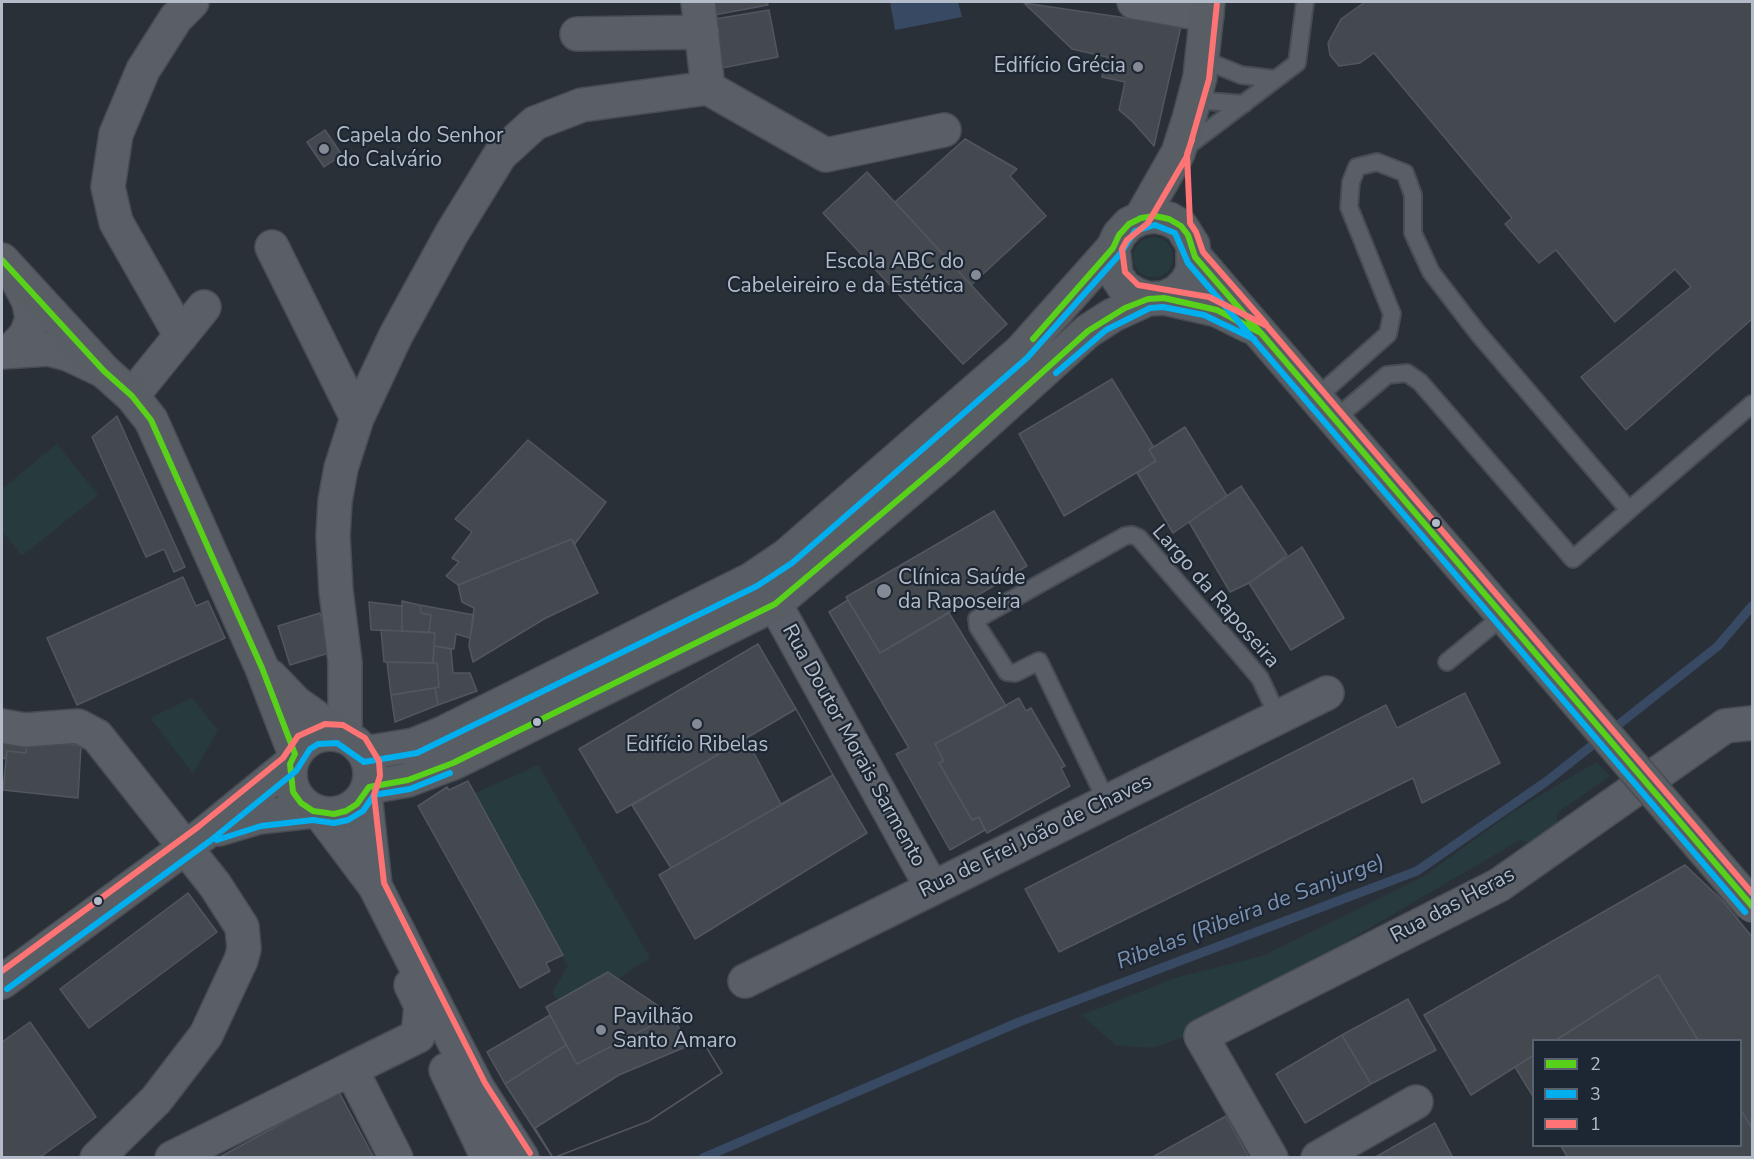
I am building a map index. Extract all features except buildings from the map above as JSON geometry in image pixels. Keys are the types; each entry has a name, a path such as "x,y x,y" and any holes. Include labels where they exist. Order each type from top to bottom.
{"main road":[{"path":"2,982 195,841 292,759 314,736 327,733 350,741 414,744 441,734 752,579 786,556 1021,351 1113,248 1124,230 1141,218 1178,153 1195,100 1202,58 1192,7"},
{"path":"1178,153 1180,226"},
{"path":"1141,218 1155,216 1169,219 1188,235 1195,257 1752,906"},
{"path":"1113,248 1116,275 1124,286 1156,298 1217,310 1261,333"},
{"path":"367,790 408,780 453,762 775,604 945,461 1088,331 1113,315 1177,292 1187,282 1195,257"},
{"path":"8,266 152,420 262,668 292,759 293,792 302,803 317,812"},
{"path":"195,841 260,817 317,812 334,814 346,811 357,804 367,790 370,764 350,741 296,703 262,668"}],"street":[{"path":"180,336 116,222 108,187 116,134 143,70 176,18 192,2"},
{"path":"1134,2 1192,7"},
{"path":"577,34 700,17 708,88"},
{"path":"350,741 345,662 334,572 334,518 341,468 357,418 396,335 452,233 500,155 535,123 582,105 708,88 826,155 944,130"},
{"path":"272,247 357,418"},
{"path":"7,351 26,335 32,319 29,302 8,266"},
{"path":"132,396 204,307"},
{"path":"7,351 58,351 104,371"},
{"name":"Rua Doutor Morais Sarmento","path":"775,604 932,888"},
{"name":"Rua de Frei João de Chaves","path":"745,981 1327,693"},
{"name":"Rua das Heras","path":"1271,1158 1201,1036 1499,885 1725,726 1752,723"},
{"path":"2,726 25,730 78,726 97,736 195,841 237,916 244,938 242,960 206,1035 156,1100 97,1158"},
{"path":"367,790 375,886"},
{"path":"317,812 375,886 450,1038 477,1087 522,1158"},
{"path":"172,1158 418,1036 421,1006 392,944 391,918"},
{"path":"450,1038 445,1073 488,1158"},
{"path":"351,1069 396,1158"},
{"path":"1318,1158 1416,1102"}],"lane":[{"path":"1178,153 1297,63 1305,2"},
{"path":"1202,58 1241,75 1275,79"},
{"path":"1195,100 1244,104"},
{"path":"1325,408 1388,334 1392,314 1349,207 1351,182 1357,167 1377,162 1405,173 1413,195 1413,233 1431,272 1477,332 1629,510"},
{"path":"1325,408 1387,375 1407,373 1420,382 1573,559 1752,404"},
{"name":"Largo da Raposeira","path":"1107,802 1039,661 1015,673 1007,672 978,627 977,619 1125,536 1132,535 1139,538 1260,678 1278,717"},
{"path":"1447,662 1503,616"}],"green space":[{"path":"1153,237 1167,243 1173,257 1167,271 1153,277 1139,271 1133,257 1139,243"},
{"path":"57,444 98,495 22,556 2,531 2,489"},
{"path":"192,698 218,730 193,774 150,718"},
{"path":"1596,762 1610,776 1557,813 1557,831 1535,845 1520,840 1183,1037 1152,1048 1115,1045 1082,1015 1175,978 1262,956 1358,909 1424,876 1511,813"},
{"path":"538,765 650,958 566,1013 552,992 568,966 473,794"}],"water":[{"path":"890,2 958,2 962,17 895,30"}],"waterway":[{"name":"Ribelas (Ribeira de Sanjurge)","path":"703,1158 1019,1022 1417,871 1547,781 1718,646 1752,606"}],"transit line":[{"name":"1","path":"1217,3 1209,79 1187,156 1148,223 1127,240 1122,249 1125,272 1138,285 1209,297 1267,326 1752,893"},
{"name":"1","path":"1192,140 1187,154 1190,223 1203,252 1266,324"},
{"name":"2","path":"1033,339 1113,248 1119,235 1129,224 1141,218 1155,216 1169,219 1181,226 1188,235 1195,257 1259,331"},
{"name":"3","path":"7,989 210,841 296,771 310,749 318,744 337,743 364,762 417,753 757,586 792,563 1027,358 1120,254 1135,231 1155,225 1175,233 1188,263 1745,912"},
{"name":"2","path":"2,260 104,371 132,396 151,420 262,668 295,754 290,764 293,792 301,803 313,811 334,814 346,811 357,804 369,787 408,780 453,763 775,604 944,461 1088,331 1125,308 1148,299 1164,298 1217,310 1261,333 1752,906"},
{"name":"3","path":"1056,373 1106,330 1150,308 1163,307 1204,315 1254,339"},
{"name":"1","path":"2,971 198,827 283,758 298,736 325,724 343,725 365,738 379,761 380,776 374,795 384,883 485,1083 530,1153"},
{"name":"3","path":"217,840 261,826 313,820 334,823 348,820 363,811 374,795 410,789 450,773"}],"place":[{"name":"Edifício Grécia","path":"1138,67"},
{"name":"Capela do Senhor do Calvário","path":"324,149"},
{"name":"Escola ABC do Cabeleireiro e da Estética","path":"976,275"},
{"name":"Clínica Saúde da Raposeira","path":"884,591"},
{"name":"Edifício Ribelas","path":"697,724"},
{"name":"Pavilhão Santo Amaro","path":"601,1030"}]}
